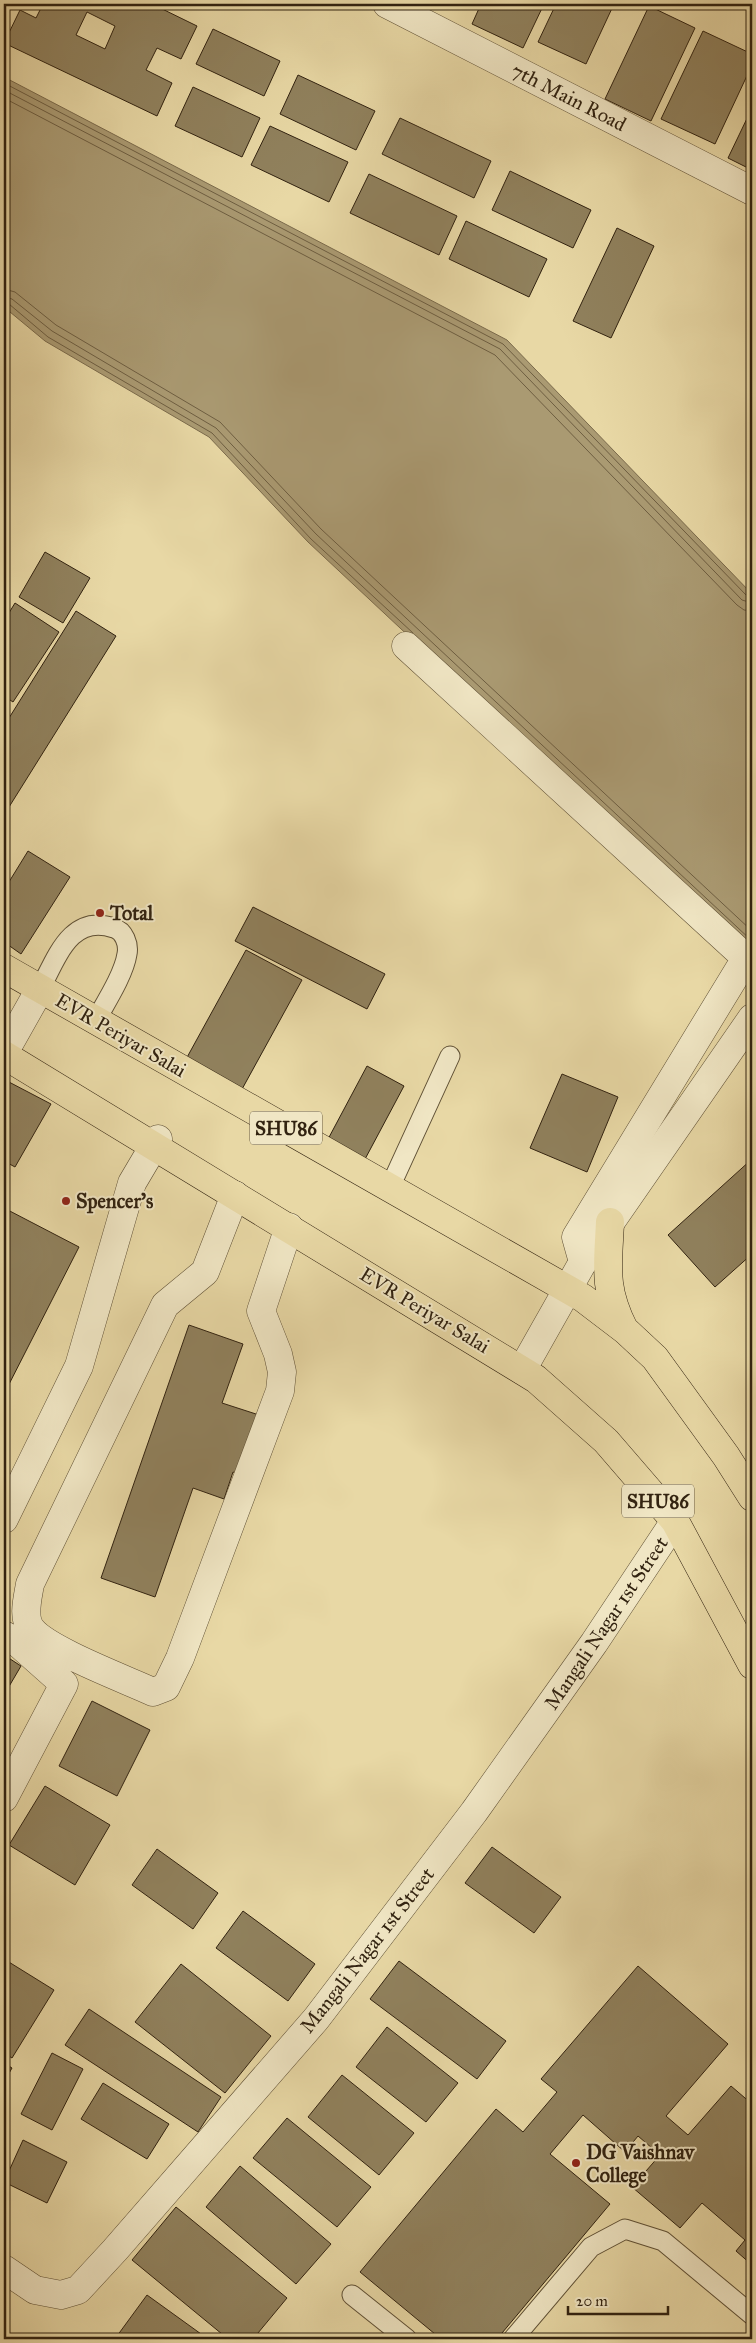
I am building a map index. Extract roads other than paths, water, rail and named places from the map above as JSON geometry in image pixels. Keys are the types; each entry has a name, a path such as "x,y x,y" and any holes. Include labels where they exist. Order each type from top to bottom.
{"main road":[{"name":"EVR Periyar Salai","path":"4,968 568,1288 625,1330 654,1358 726,1456 752,1497"},
{"name":"EVR Periyar Salai","path":"4,1054 156,1142 234,1195 522,1370 606,1442 675,1521 752,1665"},
{"path":"610,1222 608,1282 610,1299 625,1330"}],"street":[{"name":"7th Main Road","path":"387,4 752,191"},
{"path":"406,646 749,962 576,1236 583,1262"},
{"path":"4,1054 40,989"},
{"path":"522,1370 583,1262 752,1018"},
{"path":"4,1519 79,1366 132,1183 156,1142"},
{"path":"234,1195 205,1272 165,1305 30,1584 26,1609 30,1628 56,1648 153,1692 166,1687 180,1658 280,1391 282,1372 278,1354 261,1311 289,1227"},
{"name":"Mangali Nagar 1st Street","path":"4,2269 34,2290 61,2295 78,2290 115,2250 316,2019 474,1812 594,1643 675,1521"},
{"path":"4,1636 18,1644 64,1684 4,1798"}],"lane":[{"path":"40,989 58,954 80,928 93,923 118,929 125,938 128,953 96,1020"},
{"path":"390,1187 450,1056"},
{"path":"513,2339 591,2246 625,2229 663,2241 752,2315"},
{"path":"352,2295 407,2339"}],"water":[{"path":"4,77 507,340 752,594 752,957 308,542 209,437 45,341 4,307"}],"place":[{"name":"Total","path":"100,913"},
{"name":"Spencer's","path":"66,1201"},
{"name":"DG Vaishnav College","path":"576,2163"}]}
